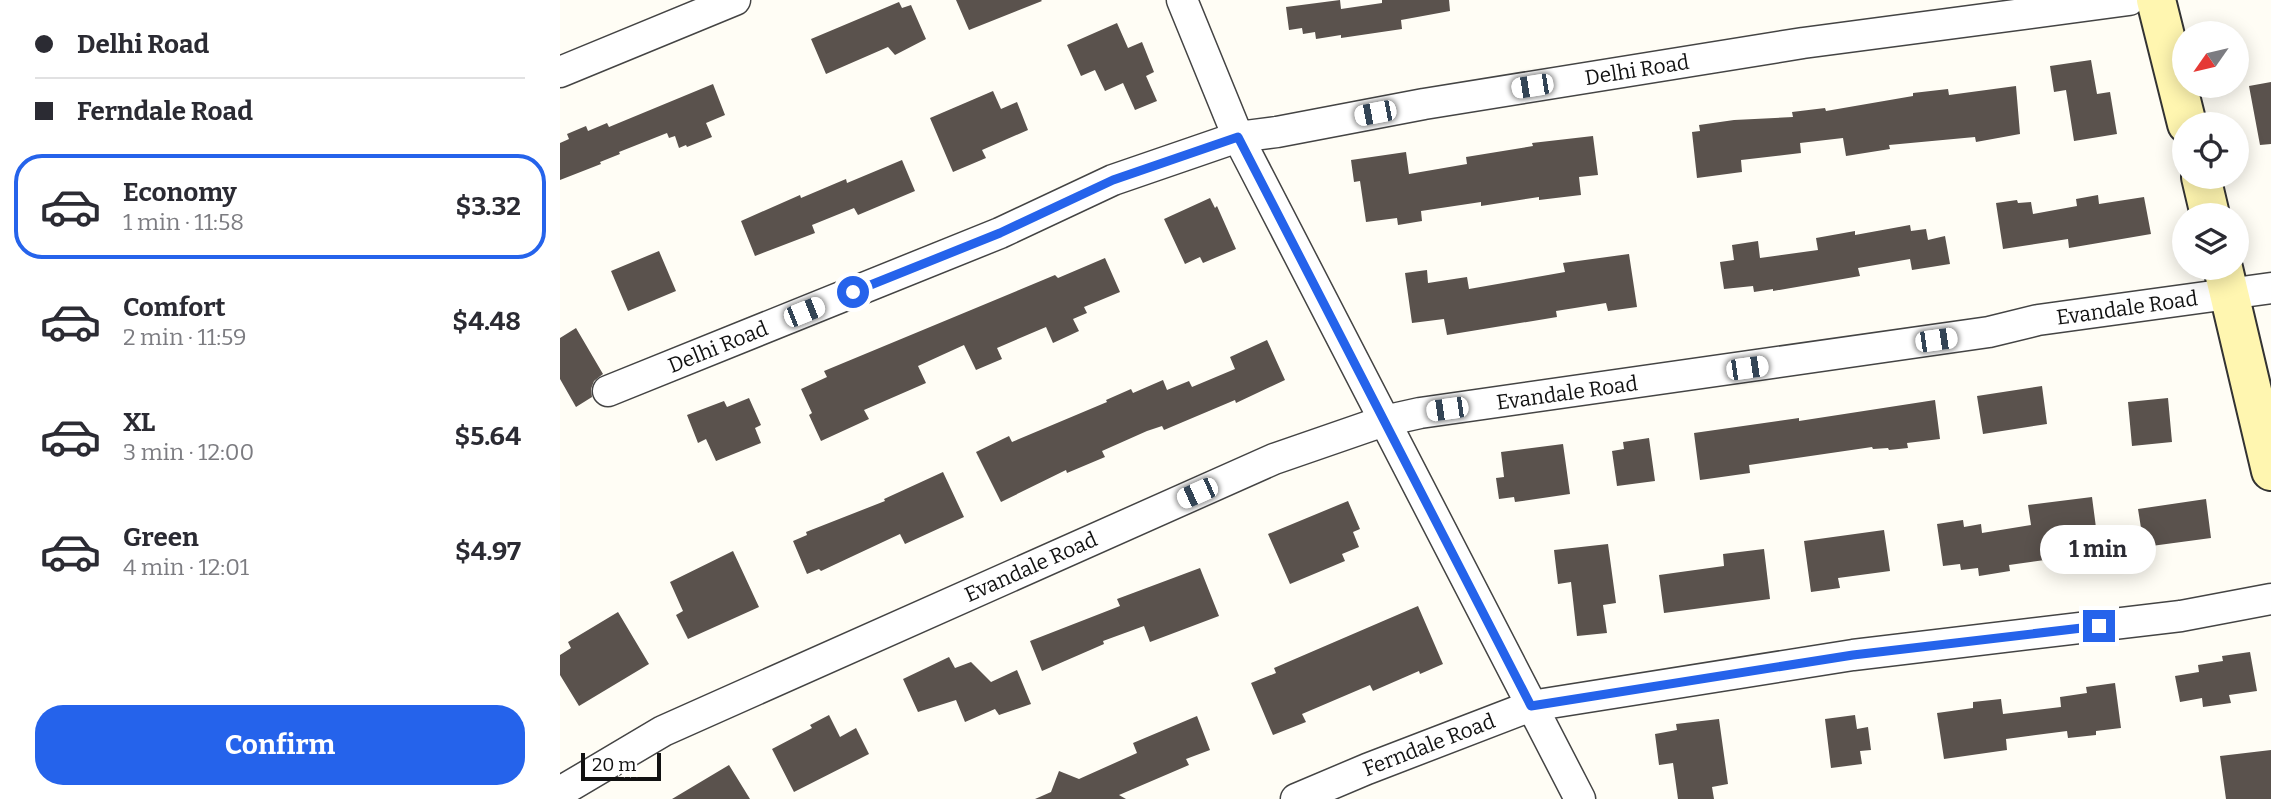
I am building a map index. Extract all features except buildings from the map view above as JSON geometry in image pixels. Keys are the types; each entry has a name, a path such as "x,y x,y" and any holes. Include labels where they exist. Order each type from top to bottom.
{"street":[{"path":"560,72 735,0"},
{"path":"1182,0 1238,137 1580,799"},
{"name":"Delhi Road","path":"608,391 1000,233 1113,180 1238,137 1803,43 2129,0"},
{"path":"2156,0 2184,112"},
{"path":"2227,281 2271,471"},
{"name":"Evandale Road","path":"560,792 663,731 1274,459 1384,421 1420,413 1989,332 2227,281 2271,288"},
{"name":"Ferndale Road","path":"1296,799 1531,706 1853,655 2181,616 2271,599"}],"route":[{"path":"853,292 1000,233 1113,180 1238,137 1531,706 1853,655 2099,626"}]}
